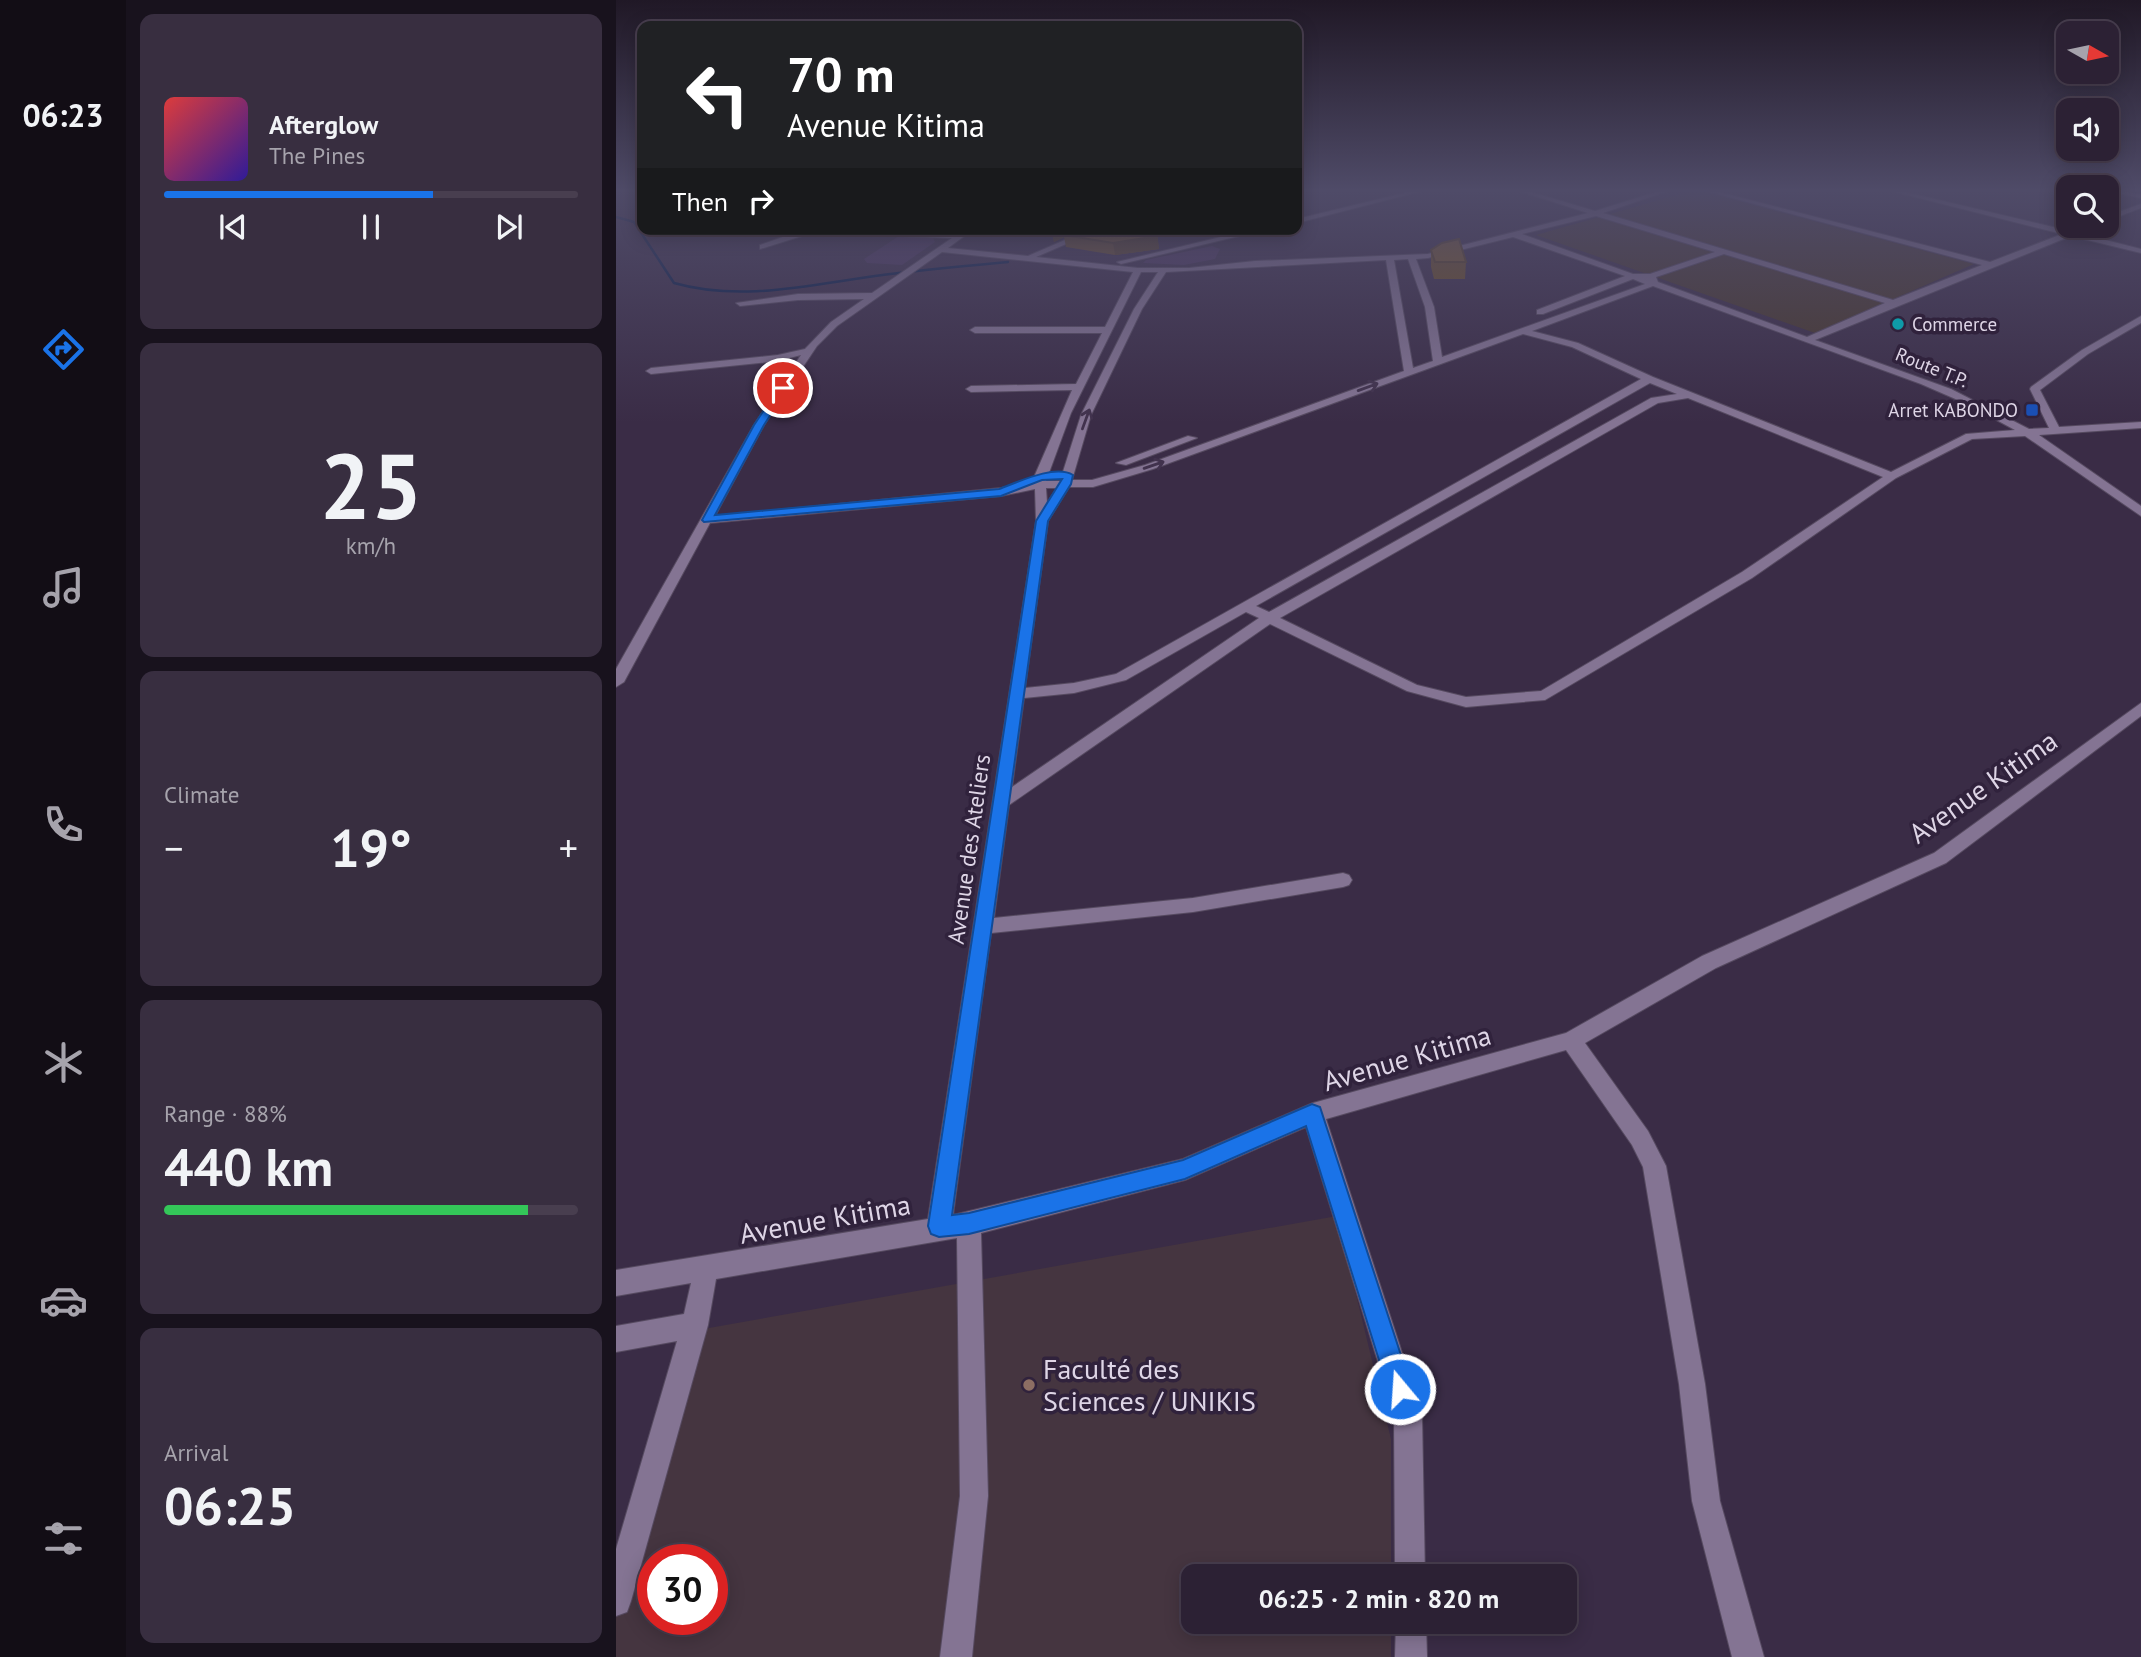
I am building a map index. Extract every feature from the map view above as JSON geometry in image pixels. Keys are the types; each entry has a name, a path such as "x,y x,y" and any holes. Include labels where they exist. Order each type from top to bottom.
{"street":[{"path":"616,682 759,425 807,351 834,324 915,268"},
{"path":"1128,268 1191,268"},
{"path":"1391,268 1408,367"},
{"path":"1417,268 1424,283 1437,357"},
{"name":"Route T.P.","path":"1583,268 1774,334 1807,340"},
{"name":"Route T.P.","path":"1611,268 1653,279 1971,402 2078,463 2141,512"},
{"path":"1266,412 1522,331 1642,288 1653,279 1682,268"},
{"path":"1775,268 1893,303"},
{"path":"1807,340 1982,268"},
{"path":"1042,521 1040,481 1078,387 1138,270"},
{"name":"Avenue des Ateliers","path":"939,1226 1042,521 1067,480 1086,415 1138,309 1164,270"},
{"path":"1437,357 1633,276"},
{"path":"740,303 875,296"},
{"path":"2054,429 2035,389 2085,352 2141,319"},
{"path":"975,331 1107,330"},
{"path":"1522,331 1575,345 1649,379 1892,476"},
{"path":"651,371 778,358 807,351"},
{"path":"708,520 1001,492 1040,481 1093,483 1149,467 1408,367"},
{"path":"1016,694 1074,688 1121,677 1649,379"},
{"path":"971,389 1078,387"},
{"path":"1001,802 1269,618 1655,400 1689,395"},
{"path":"1247,607 1412,688 1466,702 1545,695 1747,575 1892,476 1970,436 2141,425"},
{"path":"1564,428 1586,440"},
{"path":"2029,434 2065,439 2141,437"},
{"path":"1067,480 1202,435"},
{"name":"Avenue Kitima","path":"616,1283 939,1226 969,1224 1185,1169 1312,1113 1571,1040 1709,962 1940,858 2141,708"},
{"path":"984,926 1193,905 1343,880"},
{"path":"1571,1040 1634,1130 1654,1166 1692,1384 1706,1501 1748,1657"},
{"path":"1312,1113 1408,1414 1410,1564"},
{"path":"956,1657 974,1496 969,1224"},
{"path":"616,1601 695,1325 706,1268"},
{"path":"616,1339 695,1325"},
{"path":"1410,1634 1411,1657"}],"shaded area":[{"path":"1631,268 1964,268 1815,333"},
{"name":"Faculté des Sciences / UNIKIS","path":"1337,1216 1391,1439 1391,1564 1181,1564 1181,1634 1391,1634 1391,1657 616,1657 616,1549 654,1498 692,1331"}],"waterway":[{"path":"664,268 674,283 699,289 749,292 945,268"}],"place":[{"name":"Commerce","path":"1898,324"},
{"name":"Arret KABONDO","path":"2032,410"},
{"name":"Faculté des Sciences / UNIKIS","path":"1029,1385"}],"route":[{"path":"783,388 759,425 708,520 1001,492 1040,477 1068,475 1042,521 939,1226 969,1224 1185,1169 1312,1113 1400,1389"}]}
